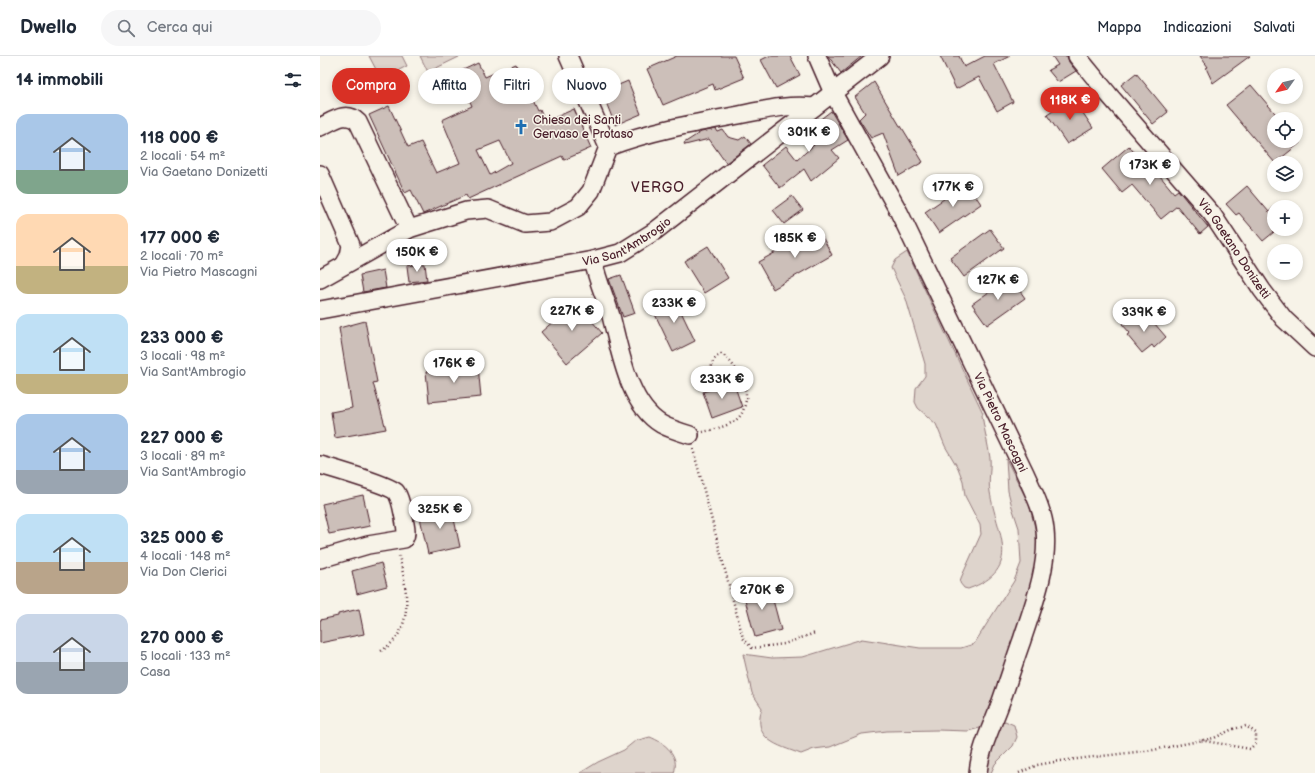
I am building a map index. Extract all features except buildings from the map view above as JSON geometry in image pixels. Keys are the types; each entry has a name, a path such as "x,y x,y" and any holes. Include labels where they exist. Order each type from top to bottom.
{"street":[{"path":"320,279 409,229 440,218 477,208 488,209 525,224 550,222 578,207 591,191 608,147 568,56"},
{"name":"Via Pietro Mascagni","path":"817,56 833,92 899,212 1037,500 1045,531 1045,555 1040,586 979,760 978,773"},
{"name":"Via Sant'Ambrogio","path":"320,310 593,260 620,253 643,240 880,56"},
{"name":"Via Gaetano Donizetti","path":"1077,56 1212,214 1262,290 1284,319 1315,348"},
{"path":"608,147 646,135 708,120 783,106 798,105 814,107"},
{"path":"320,127 347,116 352,117 358,122 409,229"},
{"path":"320,174 352,245 344,265"},
{"path":"593,260 596,277 607,303 626,372 640,403 661,424 690,435"},
{"path":"320,465 387,486 395,491 401,502 407,534 404,539 394,542 368,545 320,559"}],"path":[{"path":"712,374 711,364 715,357 721,354 728,357 735,366 746,395 742,414 730,423 690,435 743,638 752,648 784,644 815,633"},
{"path":"381,651 392,644 400,634 404,622 407,595 394,542"},
{"path":"1018,773 1037,765 1153,750 1200,740 1214,738 1233,729 1246,726 1256,733 1256,742 1250,749 1200,740"}],"shaded area":[{"path":"369,56 402,56 407,66 403,68 375,68"},
{"path":"420,56 461,56 436,68 426,68"},
{"path":"907,252 983,413 982,415 990,458 990,492 1001,535 1003,548 1002,560 996,571 986,581 968,589 964,588 960,583 981,534 980,525 965,496 963,481 958,468 945,446 936,424 918,408 915,402 916,388 925,376 925,364 906,299 891,268 895,260"},
{"path":"1006,459 1029,504 1036,532 1038,562 1032,596 984,727 968,731 887,731 862,734 830,747 814,749 801,754 783,748 769,740 760,727 762,708 752,693 743,654 772,658 803,657 862,639 920,648 961,648 974,644 1014,581 1021,563 1019,528 1008,491"},
{"path":"1005,721 1014,725 1017,737 1013,746 995,764 991,773 980,773 993,730"},
{"path":"650,737 670,750 675,761 674,773 580,773 598,762 624,750 635,741"}],"place":[{"name":"Chiesa dei Santi Gervaso e Protaso","path":"521,127"}],"district":[{"name":"VERGO","path":"658,187"}]}
